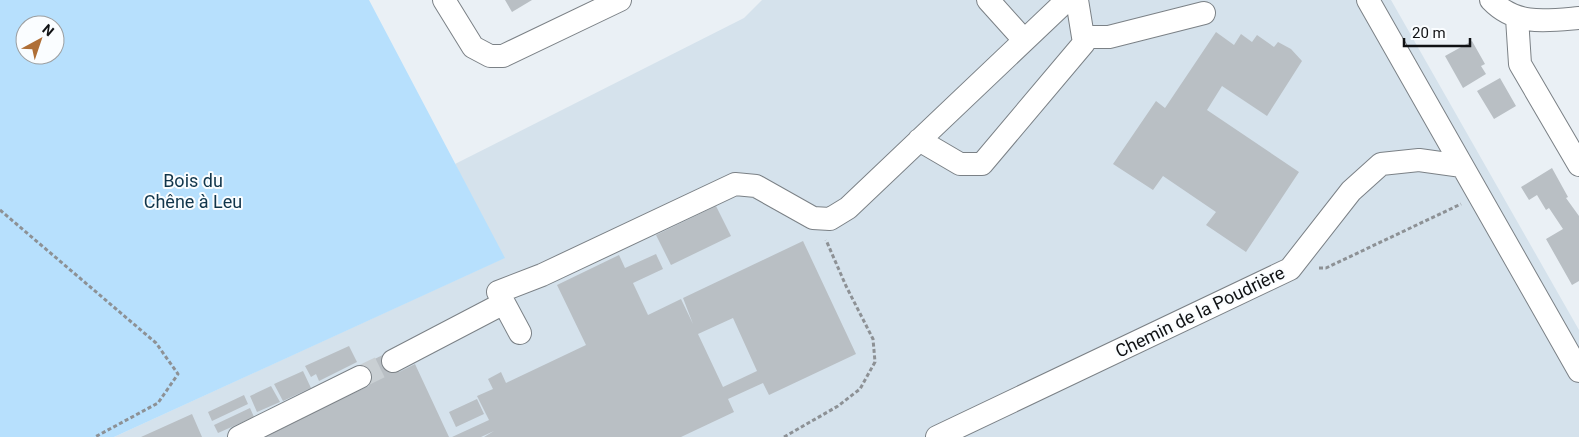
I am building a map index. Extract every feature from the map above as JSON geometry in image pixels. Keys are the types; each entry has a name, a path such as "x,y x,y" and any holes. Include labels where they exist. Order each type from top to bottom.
{"street":[{"path":"444,0 473,47 490,56 503,56 620,0"},
{"path":"988,0 1024,40"},
{"path":"520,333 498,292 542,275 735,184 756,186 813,218 830,219 848,208 1067,0"},
{"path":"919,140 960,164 982,164 1084,43 1078,0"},
{"path":"1368,0 1579,371"},
{"path":"1491,0 1498,8 1517,18 1534,21 1579,18"},
{"path":"1083,37 1109,37 1204,13"},
{"path":"1517,18 1520,64 1579,165"},
{"name":"Chemin de la Poudrière","path":"937,437 1290,269 1350,191 1380,164 1419,160 1462,166"},
{"path":"394,361 504,303"},
{"path":"239,437 360,377"}],"path":[{"path":"1290,269 1326,268 1479,195"},
{"path":"0,210 156,344 178,374 158,403 95,437"},
{"path":"784,437 838,406 860,389 875,362 873,339 846,286 826,238 824,218"}],"shaded area":[{"path":"762,0 1391,0 1579,330 1579,437 114,437 504,258 455,164 744,18"}],"green space":[{"name":"Bois du Chêne à Leu","path":"0,0 369,0 505,258 114,437 0,437"}],"building":[{"path":"505,0 532,0 512,12"},
{"path":"1216,32 1234,45 1241,34 1252,42 1257,35 1274,47 1278,42 1291,49 1302,61 1267,116 1222,86 1207,110 1299,172 1246,252 1206,225 1216,212 1163,176 1153,190 1113,164 1156,101 1165,108"},
{"path":"1472,41 1485,64 1481,66 1486,74 1463,88 1445,56"},
{"path":"1500,78 1516,106 1494,119 1477,91"},
{"path":"1552,168 1568,197 1566,198 1579,216 1579,281 1572,285 1546,239 1563,229 1549,208 1546,210 1537,195 1529,200 1521,187"},
{"path":"716,206 731,236 671,265 656,235"},
{"path":"803,241 856,354 769,395 763,383 728,399 734,412 681,437 484,437 494,431 481,437 452,437 489,420 477,396 493,389 488,379 501,372 506,383 586,345 557,285 619,255 625,268 656,254 663,269 633,283 648,315 681,299 693,324 683,298","holes":["733,318 757,371 723,387 698,334"]},
{"path":"349,346 357,362 319,381 316,374 311,377 305,366"},
{"path":"389,352 399,372 415,364 449,437 260,437 369,386 360,366"},
{"path":"303,371 311,388 283,401 274,384"},
{"path":"271,386 280,402 257,412 250,396"},
{"path":"244,395 248,404 212,421 208,412"},
{"path":"477,399 484,414 456,427 449,412"},
{"path":"250,408 254,417 218,433 214,425"},
{"path":"192,414 202,437 141,437"}],"tunnel":[{"path":"360,377 393,361"}]}
